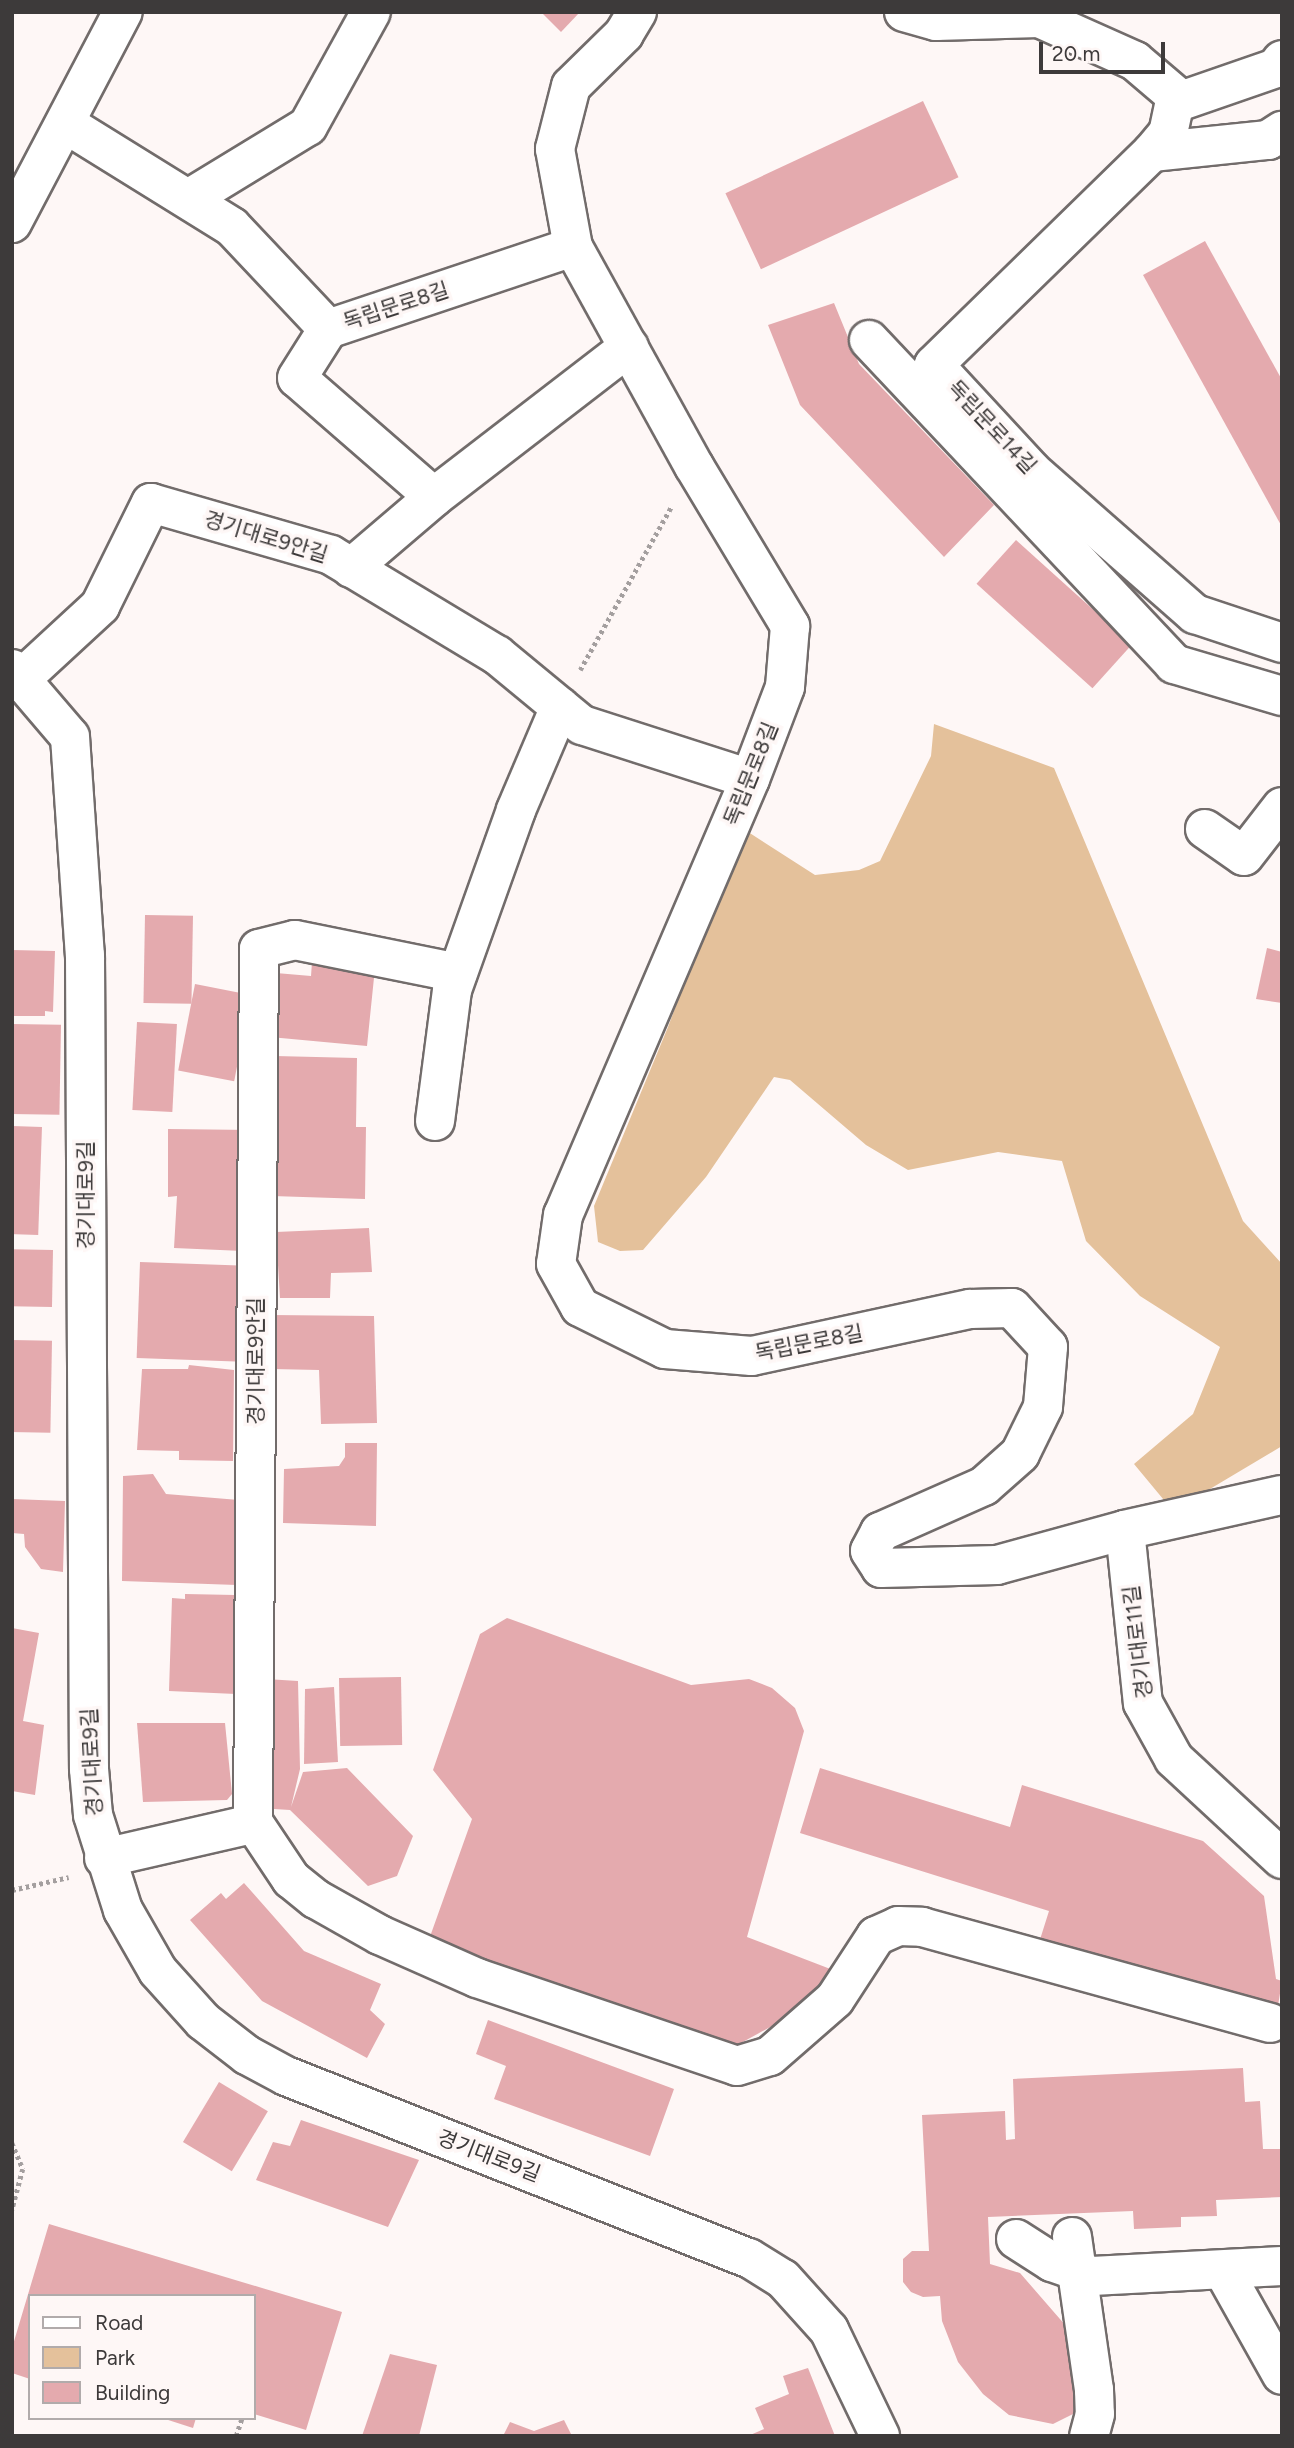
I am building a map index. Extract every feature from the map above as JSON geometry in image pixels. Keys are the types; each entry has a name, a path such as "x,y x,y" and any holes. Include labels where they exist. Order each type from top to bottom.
{"street":[{"path":"12,223 123,12"},
{"path":"190,198 308,126 371,12"},
{"name":"독립문로8길","path":"637,12 624,34 571,86 555,149 573,247 694,466 790,626 785,687 750,779 564,1215 556,1264 580,1307 665,1349 752,1356 970,1309 1012,1308 1048,1348 1042,1407 1020,1454 984,1486 880,1532 870,1551 881,1568 997,1565 1125,1530"},
{"path":"904,12 936,21 1040,15 1135,61 1175,100 1276,68 1282,60"},
{"name":"독립문로14길","path":"1175,100 1168,133 1152,152 934,365 1032,471 1195,614 1282,643"},
{"path":"66,124 190,198 232,228 328,329"},
{"path":"1152,152 1268,140 1282,131"},
{"name":"독립문로8길","path":"435,497 297,378 328,329 573,247"},
{"path":"869,340 1174,664 1282,696"},
{"path":"351,568 435,497 629,347"},
{"name":"경기대로9안길","path":"16,674 100,606 151,503 331,555 497,655 582,725 750,779"},
{"name":"경기대로9길","path":"16,674 70,737 82,914 89,1769 93,1815 104,1858 123,1909 158,1971 203,2021 247,2055 286,2076 749,2258 783,2279 829,2330 880,2436"},
{"path":"435,1121 457,973 560,707"},
{"path":"1205,829 1244,856 1282,807"},
{"name":"경기대로9안길","path":"253,1822 259,949 295,940 457,973"},
{"path":"1125,1530 1281,1495"},
{"name":"경기대로11길","path":"1125,1530 1143,1703 1174,1759 1282,1859"},
{"path":"104,1858 253,1822 291,1879 316,1899 380,1935 477,1978 737,2066 770,2056 835,1999 876,1936 898,1926 922,1927 1270,2023"},
{"path":"1016,2239 1052,2262 1074,2254 1121,2278 1282,2266"},
{"path":"1074,2254 1094,2390 1095,2414 1089,2436"},
{"path":"1223,2270 1282,2375"}],"path":[{"path":"560,707 694,466"},
{"path":"12,1890 74,1876 104,1858"},
{"path":"12,2143 23,2169 12,2210"}],"green space":[{"path":"934,724 1054,768 1243,1221 1282,1264 1282,1446 1173,1511 1134,1464 1193,1414 1220,1347 1140,1296 1086,1241 1062,1161 998,1152 908,1170 866,1145 790,1080 774,1077 706,1177 643,1250 620,1251 598,1242 594,1206 668,1027 742,828 815,875 859,870 880,861 931,756"}],"building":[{"path":"541,12 580,12 561,32"},
{"path":"923,101 958,177 761,269 725,193"},
{"path":"1205,241 1282,380 1282,527 1143,275"},
{"path":"834,303 859,364 994,505 944,557 800,405 768,325"},
{"path":"1016,540 1132,644 1092,688 977,584"},
{"path":"145,915 193,916 191,1004 143,1003"},
{"path":"1267,948 1282,952 1282,1003 1256,999"},
{"path":"12,950 55,951 53,1012 45,1011 45,1016 12,1016"},
{"path":"312,962 375,968 367,1046 270,1037 276,973 311,976"},
{"path":"195,984 251,995 234,1081 178,1070"},
{"path":"137,1022 177,1024 172,1112 132,1110"},
{"path":"12,1024 61,1025 59,1115 12,1114"},
{"path":"275,1056 357,1058 356,1127 366,1127 365,1199 272,1196"},
{"path":"12,1126 42,1127 38,1235 12,1234"},
{"path":"168,1129 251,1130 243,1251 174,1248 177,1196 168,1197"},
{"path":"369,1228 372,1272 331,1273 330,1298 280,1298 276,1232"},
{"path":"12,1249 53,1250 52,1307 12,1306"},
{"path":"140,1262 239,1265 236,1361 137,1358"},
{"path":"271,1315 374,1316 377,1423 321,1424 319,1370 272,1369"},
{"path":"12,1340 52,1341 50,1433 12,1432"},
{"path":"189,1365 234,1370 233,1461 179,1460 179,1451 137,1450 142,1369 188,1369"},
{"path":"345,1443 377,1443 376,1526 283,1523 284,1469 339,1466 345,1457"},
{"path":"153,1474 166,1494 239,1500 237,1585 122,1581 123,1476"},
{"path":"12,1499 65,1501 63,1572 41,1569 25,1547 24,1534 12,1533"},
{"path":"185,1594 235,1595 236,1694 169,1691 172,1598 185,1599"},
{"path":"507,1618 691,1685 749,1679 772,1688 795,1708 804,1731 747,1937 833,1970 823,1998 730,2049 427,1945 472,1819 433,1770 480,1634"},
{"path":"12,1628 39,1633 23,1721 44,1725 35,1795 12,1791"},
{"path":"401,1677 402,1745 340,1746 339,1678"},
{"path":"266,1679 298,1681 300,1769 291,1807 303,1772 347,1768 413,1836 397,1876 368,1886 290,1810 274,1809"},
{"path":"334,1687 338,1762 304,1764 305,1689"},
{"path":"137,1723 225,1723 232,1794 227,1800 143,1802"},
{"path":"820,1768 1010,1827 1022,1785 1203,1841 1264,1896 1276,1979 1282,1981 1277,2012 1037,1949 1049,1911 800,1833"},
{"path":"244,1883 304,1951 381,1984 370,2010 385,2024 367,2058 262,2001 190,1920 221,1893 226,1899"},
{"path":"488,2020 674,2089 650,2156 494,2099 506,2066 476,2054"},
{"path":"1243,2068 1245,2102 1260,2101 1263,2149 1280,2149 1282,2197 1216,2200 1217,2216 1181,2217 1181,2227 1134,2229 1133,2211 988,2217 990,2264 1020,2273 1066,2326 1079,2411 1053,2424 1009,2415 983,2394 958,2362 942,2321 940,2296 923,2297 911,2292 903,2282 903,2259 912,2251 929,2251 922,2115 1005,2111 1006,2140 1015,2139 1013,2079"},
{"path":"219,2082 268,2111 232,2171 183,2142"},
{"path":"301,2120 419,2160 388,2227 256,2180 273,2142 290,2146"},
{"path":"49,2224 342,2312 306,2430 256,2415 256,2294 28,2294"},
{"path":"28,2294 28,2378 12,2373 12,2348"},
{"path":"390,2354 437,2365 419,2436 362,2436"},
{"path":"808,2368 835,2436 748,2436 764,2429 755,2408 789,2394 783,2376"},
{"path":"168,2420 195,2420 193,2428"},
{"path":"564,2420 572,2436 503,2436 510,2422 534,2431"}]}
